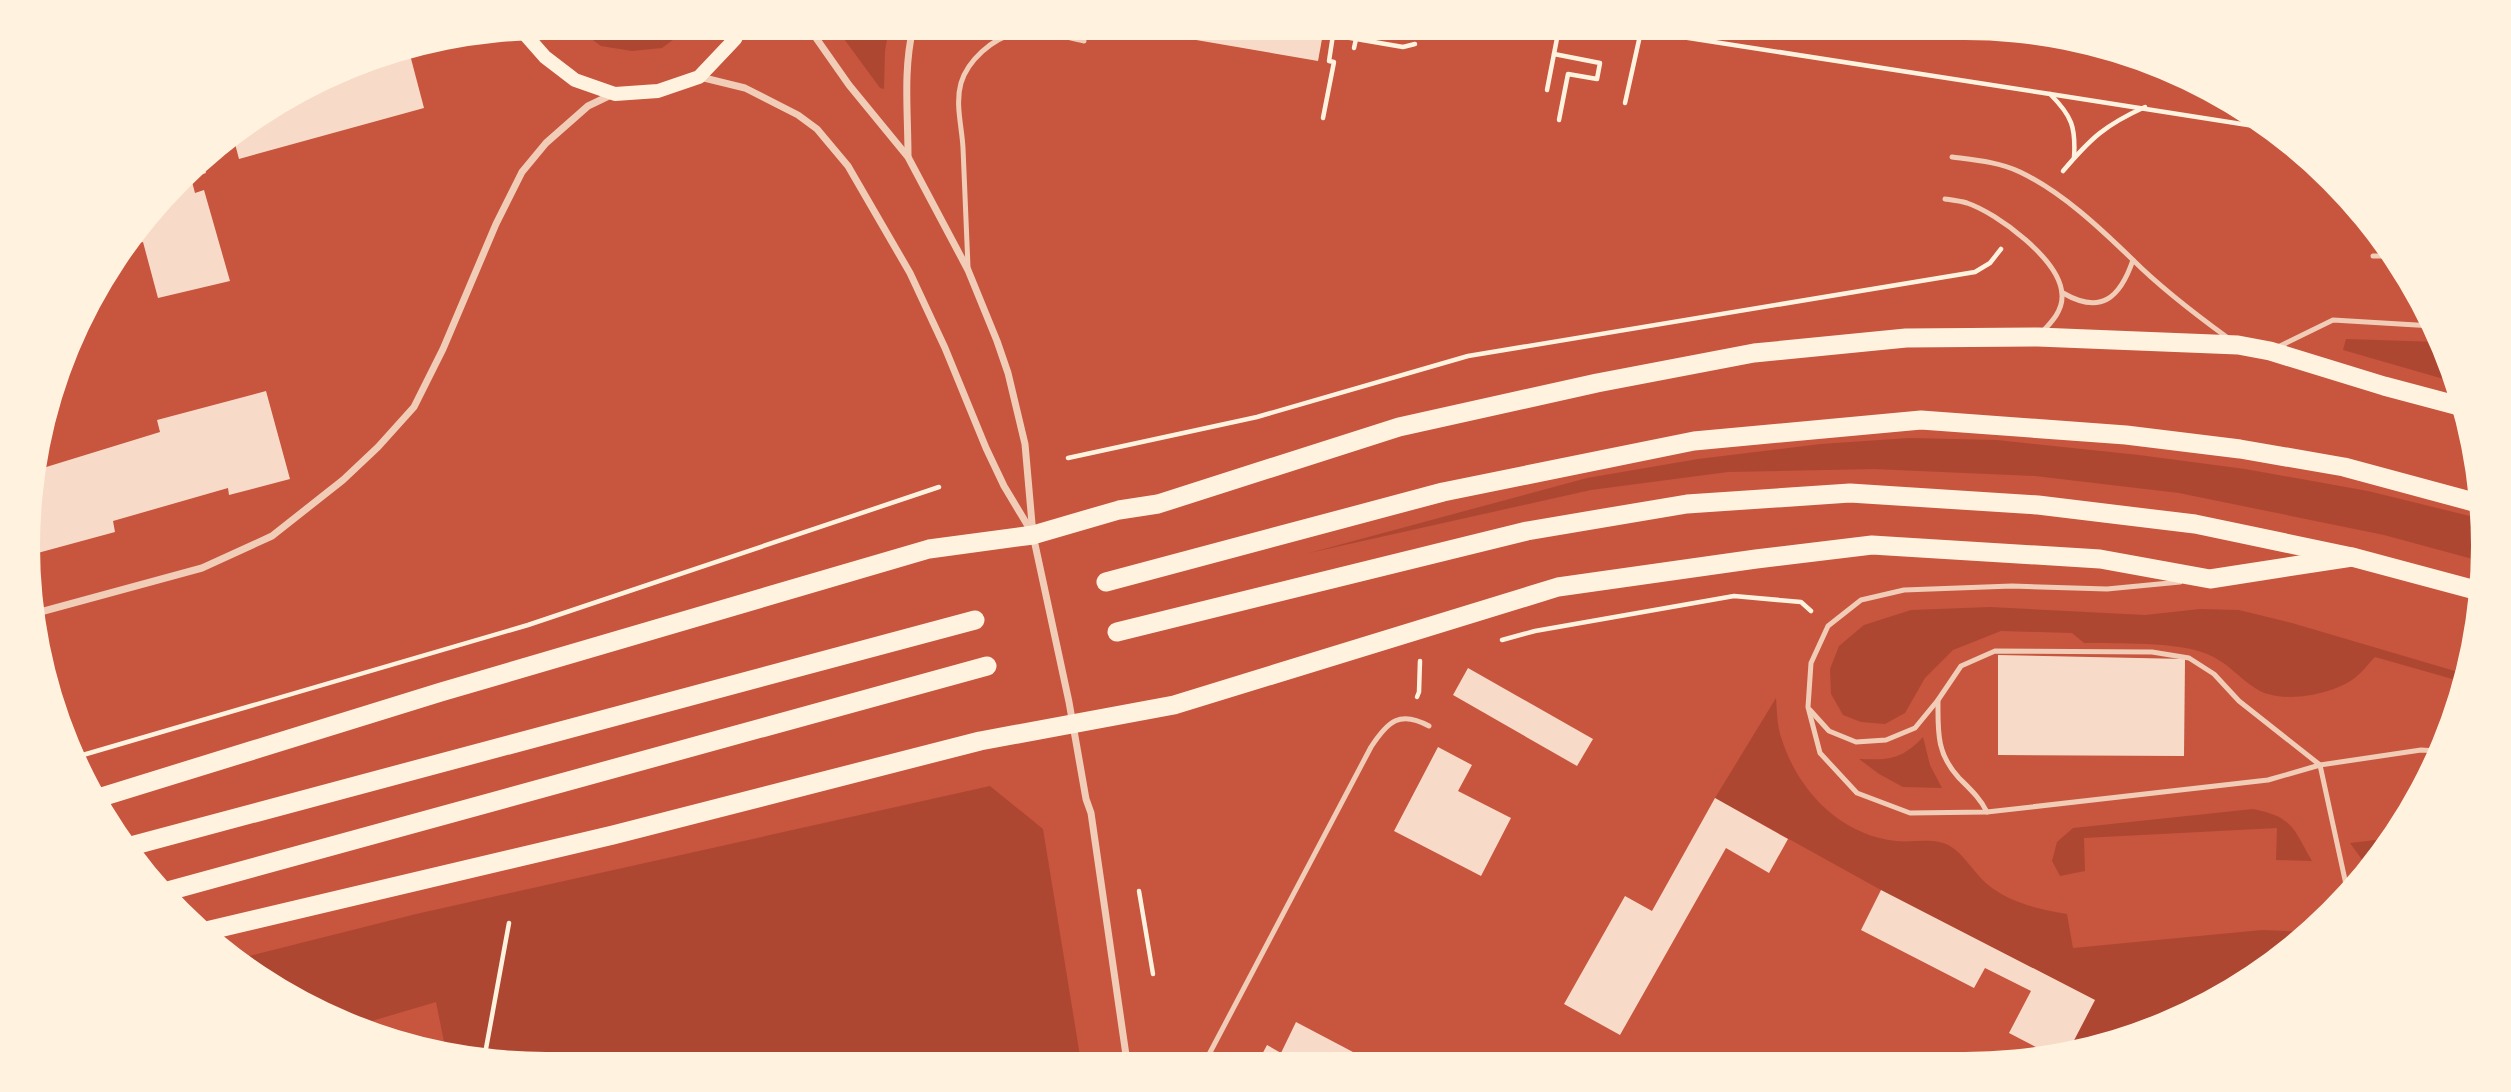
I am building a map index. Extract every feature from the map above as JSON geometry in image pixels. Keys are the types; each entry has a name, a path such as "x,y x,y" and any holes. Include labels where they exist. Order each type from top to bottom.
{"highway":[{"path":"106,795 441,692 929,549 1033,535 1119,510 1158,504 1399,427 1597,383 1754,354 1906,338 2038,337 2238,345 2270,351 2450,404"},
{"path":"1106,582 1443,492 1694,442 1921,420 2126,435 2239,449 2344,467 2469,501"},
{"path":"1117,632 1527,531 1687,504 1850,494 2038,505 2195,524 2352,557 2469,589"},
{"path":"216,929 612,835 980,741 1174,705 1558,587 1872,545 2100,559 2210,579 2352,557"},
{"path":"138,844 975,620"},
{"path":"175,889 987,666"}],"main road":[{"path":"530,40 545,57 575,80 615,94 658,91 699,77 734,40"}],"street":[{"path":"817,40 849,85 908,157 968,270 997,341 1018,411 1030,482 1033,535 1091,813 1126,1052"},
{"path":"908,157 905,83 910,40"},
{"path":"699,77 745,88 798,115 817,129 831,145 860,186 910,273 945,348 986,449 1033,535"},
{"path":"45,611 202,568 272,536 343,480 414,407 443,349 496,224 522,172 546,143 588,106 615,94"}],"lane":[{"path":"968,270 959,109 961,83 967,71 991,44 1000,40"},
{"path":"1079,40 1084,41"},
{"path":"1952,157 1988,161 2020,172 2089,218 2192,312 2238,345"},
{"path":"1945,199 1968,203 1993,215 2035,247 2053,269 2063,293 2060,307 2038,337"},
{"path":"2373,256 2379,256"},
{"path":"2063,293 2079,302 2098,303 2117,294 2133,260"},
{"path":"2270,351 2333,320 2420,325"},
{"path":"2210,579 2107,589 2012,586 1904,590 1861,600 1828,626 1811,663 1808,707 1820,753 1857,793 1910,813 1987,812 2268,780 2319,765 2427,750"},
{"path":"1808,707 1829,731 1856,742 1886,740 1915,728 1961,666 1996,652 2152,652 2189,658 2214,674 2239,701 2319,765 2345,879"},
{"path":"1938,700 1938,740 1947,761 1981,799 1987,812"},
{"path":"1210,1052 1382,729 1407,717 1429,726"}],"path":[{"path":"1323,118 1334,62 1329,61 1332,40"},
{"path":"1354,48 1356,40"},
{"path":"1362,40 1403,47 1415,44"},
{"path":"1547,90 1557,40"},
{"path":"1625,103 1639,40"},
{"path":"1699,40 2245,124"},
{"path":"1554,54 1600,63 1597,79 1567,74 1559,120"},
{"path":"2050,94 2067,110 2073,124 2076,138 2074,158 2106,127 2145,107"},
{"path":"1068,458 1257,417 1468,356 1975,272 1990,263 2004,244"},
{"path":"85,754 528,625 939,488"},
{"path":"1497,641 1535,631 1734,596 1801,602 1828,626"},
{"path":"1413,662 1433,657"},
{"path":"1419,692 1420,660"},
{"path":"1139,891 1153,974"},
{"path":"486,1048 509,923"}],"shaded area":[{"path":"593,40 673,40 662,48 632,51 601,46"},
{"path":"845,40 887,40 884,89 880,88"},
{"path":"2346,339 2428,342 2442,379 2343,350"},
{"path":"1909,438 1997,440 2245,469 2368,491 2470,516 2471,558 2384,535 2179,493 2035,476 1873,469 1728,472 1591,490 1309,553 1587,478 1698,459 1821,444"},
{"path":"1990,607 2145,615 2200,609 2239,610 2455,671 2453,679 2375,657 2355,678 2331,690 2304,696 2277,696 2255,688 2221,661 2194,650 2147,644 2084,643 2072,633 2001,631 1953,650 1925,678 1905,713 1885,724 1861,722 1843,715 1831,694 1830,669 1839,646 1864,625 1911,610"},
{"path":"1776,698 1779,730 1790,759 1799,777 1825,808 1857,830 1876,837 1896,841 1931,841 1950,846 1996,891 2015,901 2067,914 2073,948 2262,930 2292,931 2246,967 2189,1000 2128,1025 2074,1040 2095,1000 1881,890 1715,798"},
{"path":"1923,737 1930,765 1942,788 1903,787 1859,759 1894,757 1908,750"},
{"path":"990,786 1043,829 1079,1052 513,1051 444,1041 436,1002 372,1021 322,1000 250,956 416,914"},
{"path":"2253,809 2284,820 2312,861 2276,860 2277,828 2084,838 2085,871 2060,876 2052,861 2057,842 2073,828"},
{"path":"2376,840 2362,859 2350,843"}],"building":[{"path":"1196,40 1322,40 1318,61"},
{"path":"411,58 424,108 239,159 236,147 293,108 352,79"},
{"path":"193,184 195,193 204,190 230,281 158,298 143,242"},
{"path":"266,391 290,479 229,495 228,488 113,521 115,532 40,552 41,513 47,467 160,432 157,420"},
{"path":"1998,655 2185,659 2184,756 1998,755"},
{"path":"1468,668 1593,739 1577,766 1453,695"},
{"path":"1438,747 1472,765 1458,791 1511,818 1481,876 1394,831"},
{"path":"1715,798 1788,839 1769,873 1726,848 1620,1035 1564,1004 1625,896 1652,911"},
{"path":"1881,890 2095,1000 2074,1040 2035,1046 2009,1033 2031,991 1985,968 1974,988 1861,930"},
{"path":"1296,1022 1353,1052 1281,1052"},
{"path":"1267,1045 1279,1052 1263,1052"}]}
